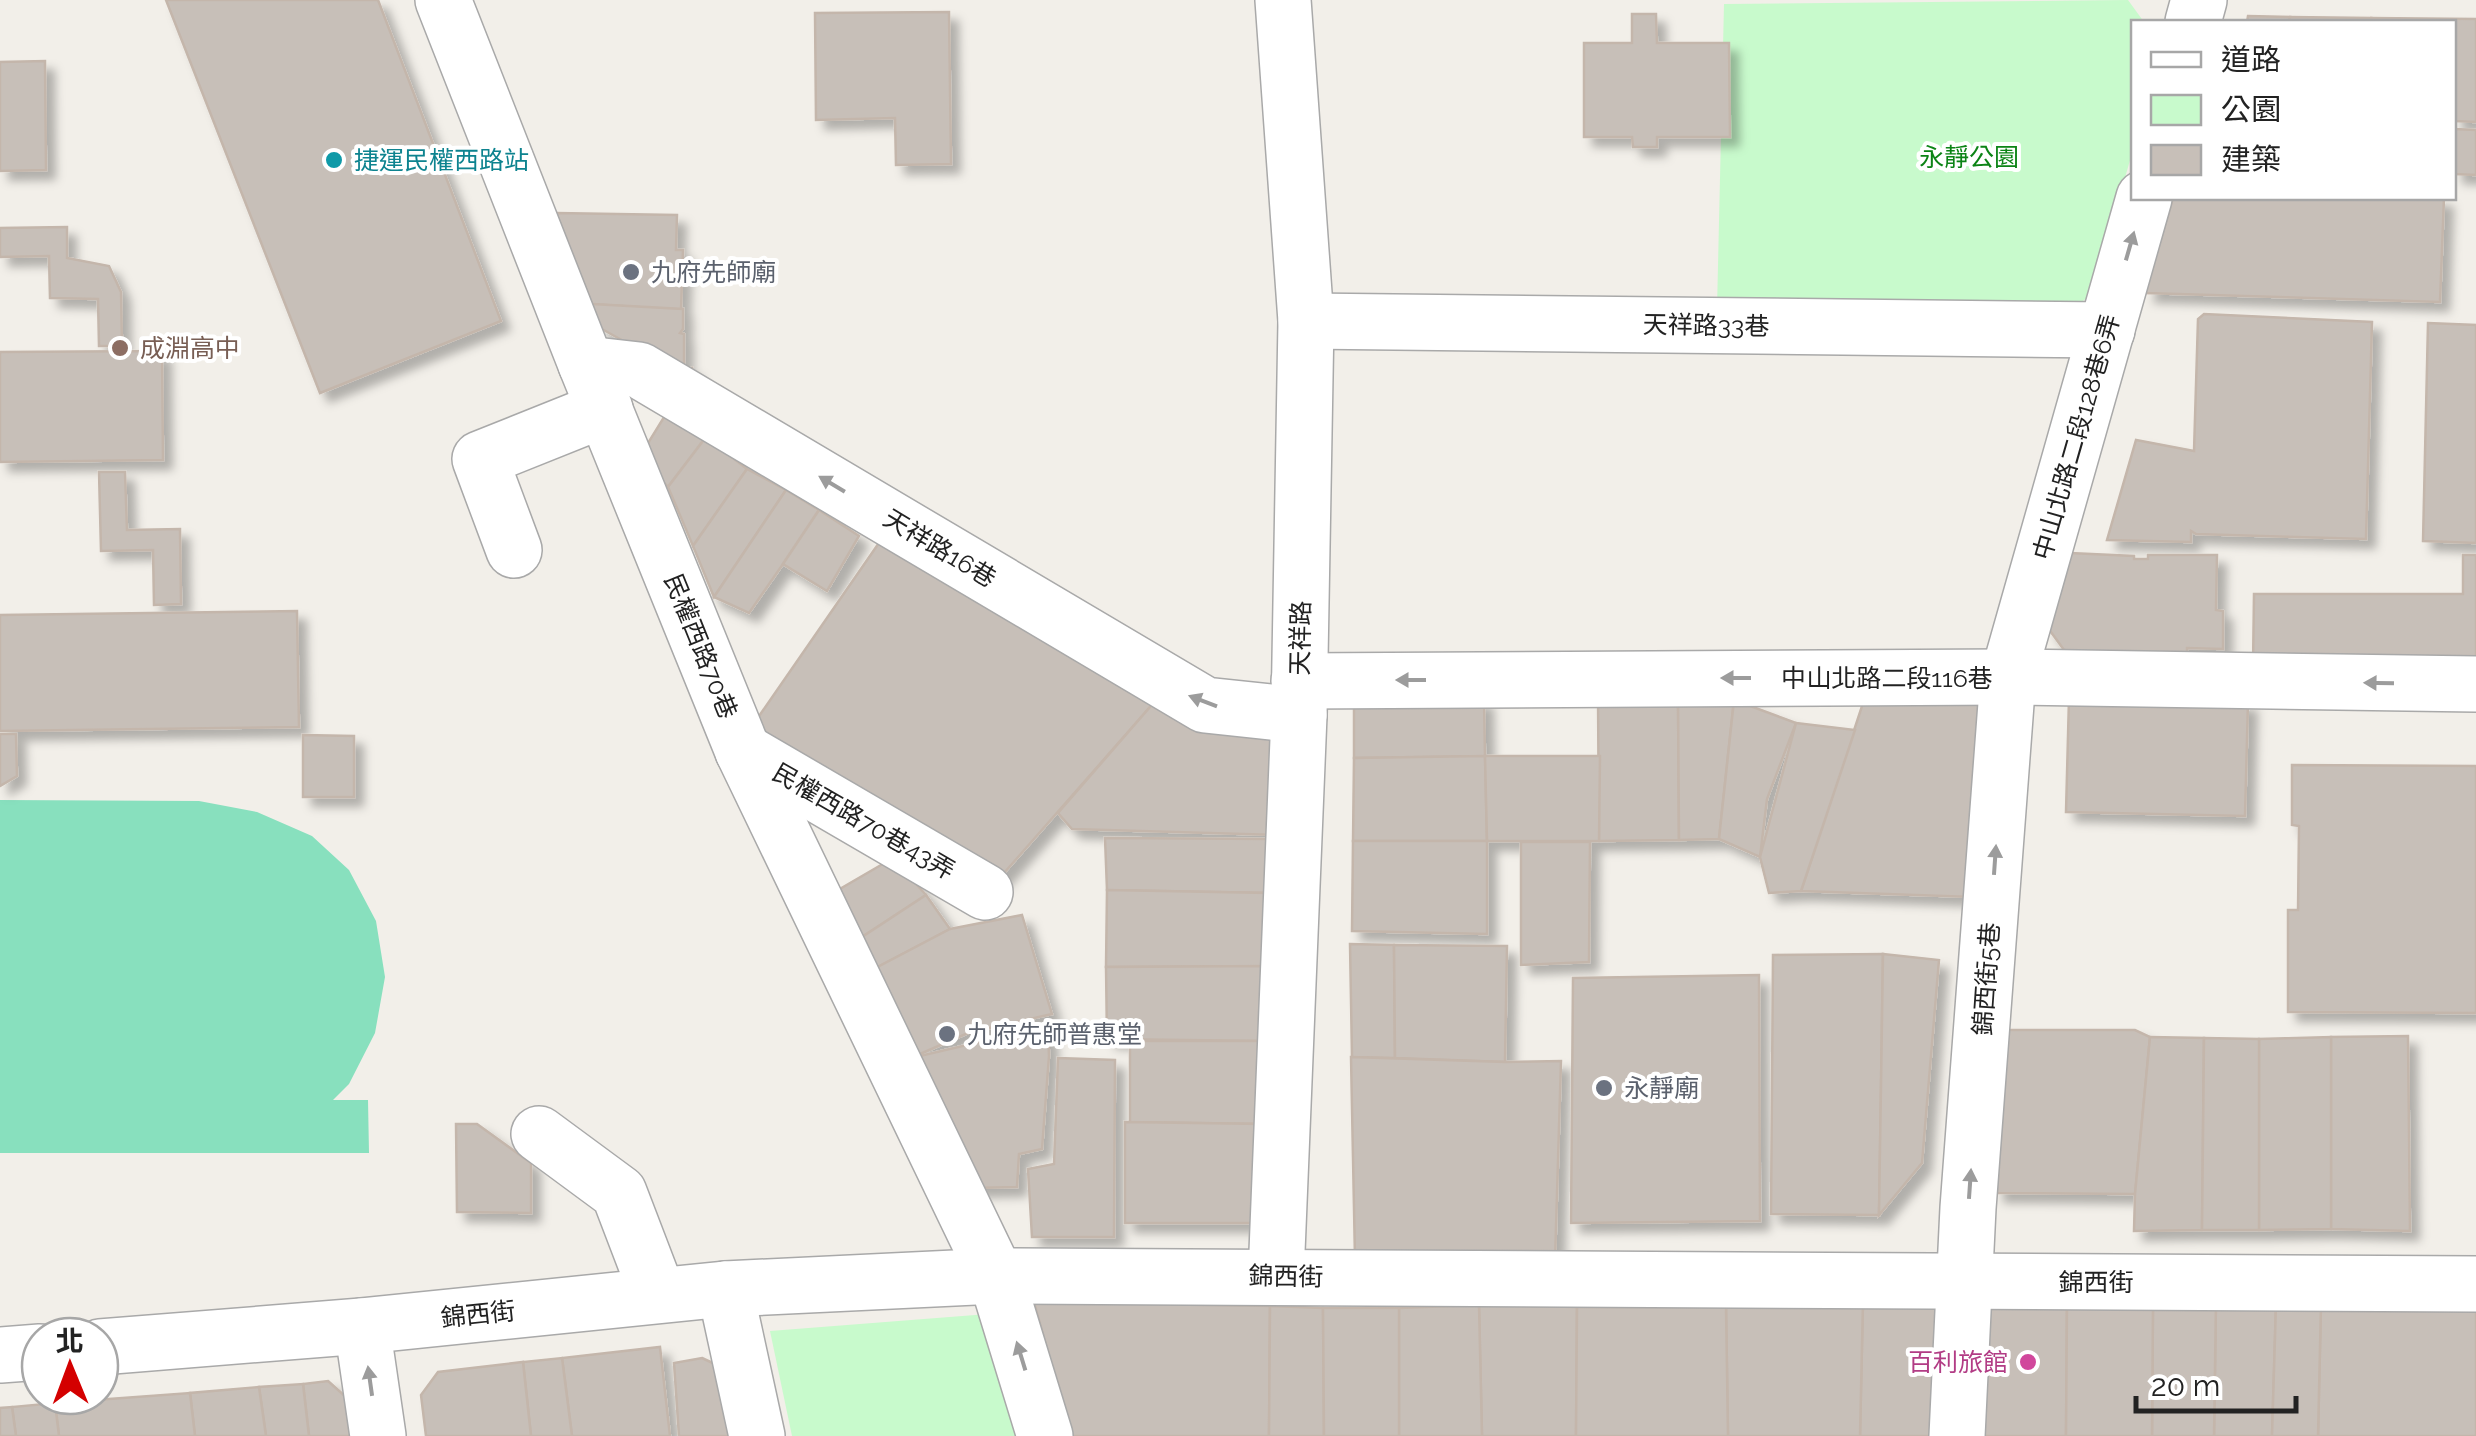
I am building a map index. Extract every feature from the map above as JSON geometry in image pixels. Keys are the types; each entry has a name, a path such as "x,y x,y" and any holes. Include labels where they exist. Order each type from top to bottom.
{"street":[{"name":"民權西路70巷","path":"443,0 744,751 996,1276 1045,1436"},
{"name":"天祥路","path":"1276,1276 1299,698 1306,321 1283,0"},
{"name":"中山北路二段128巷6弄","path":"2008,677 2143,200"},
{"name":"天祥路33巷","path":"1306,321 2106,330"},
{"name":"天祥路16巷","path":"596,387 639,370 1206,705 1299,698"},
{"path":"514,550 480,459 596,387"},
{"name":"中山北路二段116巷","path":"1299,698 2008,677 2476,684"},
{"name":"錦西街5巷","path":"1957,1436 1968,1208 2008,677"},
{"name":"民權西路70巷43弄","path":"744,751 984,892"},
{"path":"539,1134 618,1194 658,1295"},
{"name":"錦西街","path":"120,1345 362,1326 724,1289 996,1276 2476,1284"},
{"path":"724,1289 757,1436"},
{"path":"362,1326 378,1436"}],"green space":[{"name":"永靜公園","path":"2128,0 2143,20 2131,20 2131,157 2091,295 2061,317 1717,309 1724,4"},
{"path":"0,800 199,801 257,812 312,836 349,870 376,921 385,977 375,1033 349,1084 333,1100 368,1100 369,1153 0,1153"},
{"path":"988,1314 1024,1436 792,1436 770,1331"}],"building":[{"name":"捷運民權西路站","path":"166,0 378,0 501,321 320,393"},
{"path":"949,12 951,164 896,165 895,118 816,120 815,13"},
{"path":"1632,14 1656,14 1657,43 1729,43 1730,137 1657,137 1657,147 1633,147 1632,137 1584,137 1584,43 1632,43"},
{"path":"2248,16 2290,17 2289,20 2247,20"},
{"path":"2290,17 2371,18 2370,20 2289,20"},
{"path":"2476,19 2476,122 2456,121 2456,20 2370,20"},
{"path":"45,61 46,170 0,171 0,62"},
{"path":"2456,129 2476,130 2476,175 2456,174"},
{"path":"2172,200 2444,200 2440,302 2145,293"},
{"name":"九府先師廟","path":"556,213 677,215 676,250 683,250 681,310 592,304"},
{"path":"67,227 67,258 109,266 121,292 122,346 99,346 98,299 50,298 49,256 0,257 0,228"},
{"path":"592,304 683,309 680,333 684,334 684,369 692,368 694,380 600,328"},
{"path":"2204,314 2372,322 2366,539 2191,531 2191,542 2107,540 2136,440 2194,451 2198,319"},
{"path":"2428,323 2476,325 2476,543 2423,541"},
{"path":"162,351 163,460 0,462 0,352"},
{"path":"669,409 706,437 668,487 640,456"},
{"path":"706,437 747,469 693,546 668,487"},
{"path":"747,469 786,490 714,597 693,546"},
{"path":"99,472 125,472 127,530 180,529 181,604 154,605 153,550 101,551"},
{"path":"786,490 819,510 783,564 749,613 714,597"},
{"path":"819,510 859,536 827,591 783,564"},
{"path":"881,540 1157,699 997,881 748,732"},
{"path":"2070,553 2134,559 2148,559 2148,555 2217,555 2216,610 2223,611 2223,649 2187,648 2187,655 2067,654 2048,628"},
{"path":"2463,555 2476,555 2476,667 2253,667 2254,594 2463,594"},
{"path":"297,611 299,727 0,731 0,615"},
{"path":"1678,696 1679,840 1599,841 1598,697"},
{"path":"1678,696 1734,700 1719,839 1679,840"},
{"path":"1989,696 1973,897 1801,891 1865,697"},
{"path":"1354,698 1484,699 1485,756 1354,758"},
{"path":"2069,698 2248,702 2245,816 2066,812"},
{"path":"1157,699 1282,732 1278,835 1072,829 1058,813"},
{"path":"1734,700 1796,723 1767,799 1760,857 1719,839"},
{"path":"1796,723 1855,730 1801,891 1769,893 1760,857"},
{"path":"0,734 16,734 17,776 0,786"},
{"path":"303,735 354,736 354,797 303,797"},
{"path":"1485,756 1487,841 1353,841 1354,758"},
{"path":"1485,756 1600,756 1599,841 1487,841"},
{"path":"2292,765 2476,766 2476,1013 2288,1012 2288,910 2298,910 2299,826 2292,825"},
{"path":"1105,838 1270,839 1269,893 1107,890"},
{"path":"1353,841 1487,841 1487,934 1352,931"},
{"path":"1521,842 1590,842 1589,962 1521,965"},
{"path":"893,858 926,895 856,941 833,893"},
{"path":"1107,890 1269,893 1269,966 1106,967"},
{"path":"926,895 950,929 870,971 856,941"},
{"path":"1022,915 1052,1014 968,1033 911,1058 870,971 950,929"},
{"path":"1350,944 1394,945 1395,1058 1352,1057"},
{"path":"1394,945 1507,946 1505,1062 1395,1058"},
{"path":"1883,954 1879,1215 1771,1214 1773,955"},
{"path":"1883,954 1939,960 1922,1163 1879,1215"},
{"path":"1269,966 1266,1041 1107,1039 1106,967"},
{"path":"1759,975 1760,1221 1571,1223 1573,978"},
{"path":"1048,1026 1042,1149 1019,1154 1017,1187 972,1188 911,1058"},
{"path":"2000,1030 2135,1030 2150,1037 2135,1194 1995,1193"},
{"path":"2408,1036 2410,1231 2331,1229 2331,1037"},
{"path":"2150,1037 2204,1038 2202,1230 2134,1231"},
{"path":"2331,1037 2331,1229 2259,1230 2259,1039"},
{"path":"2204,1038 2259,1039 2259,1230 2202,1230"},
{"path":"1130,1041 1266,1041 1263,1124 1130,1122"},
{"path":"1351,1057 1561,1061 1555,1261 1355,1259"},
{"path":"1058,1058 1115,1060 1114,1237 1032,1237 1028,1169 1054,1164"},
{"path":"1125,1122 1263,1124 1263,1223 1125,1223"},
{"path":"456,1124 477,1124 531,1163 531,1213 457,1212"},
{"path":"1863,1300 1942,1301 1933,1436 1860,1436"},
{"path":"1863,1300 1860,1436 1728,1436 1726,1307"},
{"path":"2216,1301 2276,1304 2272,1436 2214,1436"},
{"path":"2216,1301 2214,1436 2152,1436 2153,1303"},
{"path":"1034,1302 1270,1306 1269,1436 1071,1436"},
{"path":"1984,1302 2067,1302 2066,1436 1979,1436"},
{"path":"2067,1302 2153,1303 2152,1436 2066,1436"},
{"path":"2476,1302 2476,1436 2318,1436 2321,1304"},
{"path":"2276,1304 2321,1304 2318,1436 2272,1436"},
{"path":"1479,1305 1577,1307 1576,1436 1482,1436"},
{"path":"1479,1305 1482,1436 1399,1436 1399,1308"},
{"path":"1270,1306 1323,1308 1324,1436 1269,1436"},
{"path":"1577,1307 1726,1307 1728,1436 1576,1436"},
{"path":"1323,1308 1399,1308 1399,1436 1324,1436"},
{"path":"660,1347 670,1436 572,1436 562,1358"},
{"path":"562,1358 572,1436 531,1436 523,1362"},
{"path":"702,1358 732,1372 747,1436 679,1436 674,1363"},
{"path":"523,1362 531,1436 426,1436 421,1395 438,1372"},
{"path":"328,1381 346,1397 358,1436 309,1436 303,1384"},
{"path":"303,1384 309,1436 266,1436 259,1387"},
{"path":"259,1387 266,1436 195,1436 190,1393"},
{"path":"190,1393 195,1436 59,1436 57,1416 120,1416 120,1398"},
{"path":"20,1406 20,1416 57,1416 59,1436 16,1436 12,1407"},
{"path":"12,1407 16,1436 0,1436 0,1408"}],"place":[{"name":"捷運民權西路站","path":"334,160"},
{"name":"九府先師廟","path":"631,272"},
{"name":"成淵高中","path":"120,348"},
{"name":"九府先師普惠堂","path":"947,1034"},
{"name":"永靜廟","path":"1604,1088"},
{"name":"百利旅館","path":"2028,1362"}]}
